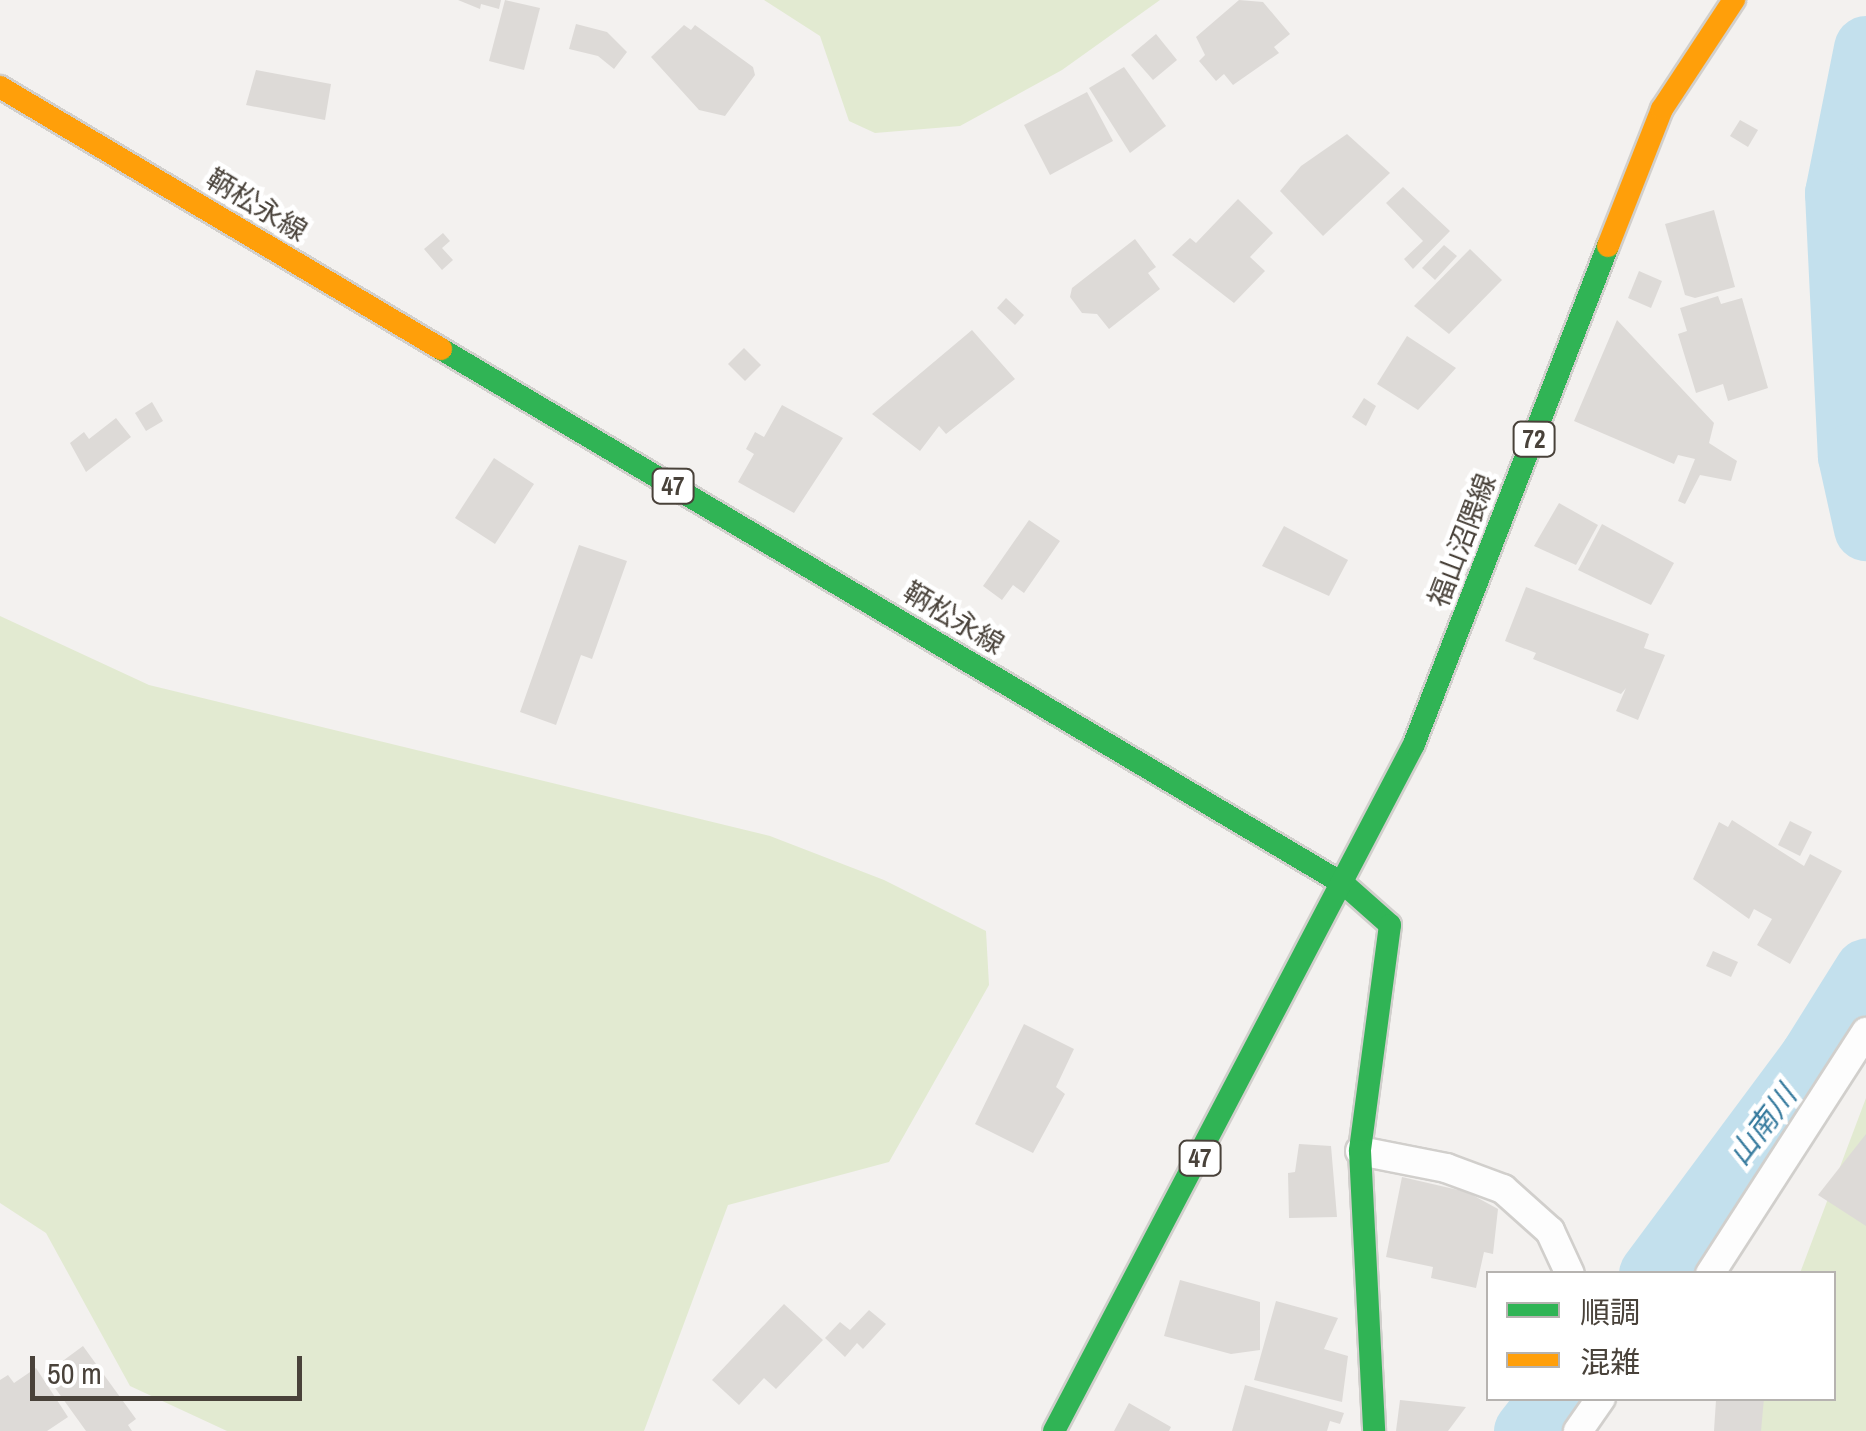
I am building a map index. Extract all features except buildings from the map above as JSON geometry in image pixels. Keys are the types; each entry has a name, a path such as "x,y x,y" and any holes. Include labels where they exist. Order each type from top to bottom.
{"main road":[{"name":"福山沼隈線","path":"1345,885 1414,744 1662,109 1734,0"},
{"name":"鞆松永線","path":"0,87 1345,885 1390,924 1360,1150"},
{"name":"47","path":"1054,1431 1345,885"},
{"path":"1360,1150 1374,1431"}],"street":[{"path":"1712,1271 1866,1032"},
{"path":"1360,1150 1446,1168 1503,1189 1550,1231 1569,1271"},
{"path":"1578,1431 1599,1401"}],"green space":[{"path":"764,0 1160,0 1062,70 960,126 875,133 849,121 820,36"},
{"path":"0,616 149,685 770,836 884,880 986,931 989,985 889,1162 728,1205 644,1431 227,1431 130,1386 46,1233 0,1203"},
{"path":"1866,1098 1866,1431 1752,1431 1761,1401 1836,1401 1836,1271 1801,1271"}],"waterway":[{"name":"山南川","path":"1866,48 1837,193 1850,456 1866,528"},
{"name":"山南川","path":"1653,1271 1812,1057 1866,971"},
{"name":"山南川","path":"1526,1431 1550,1401"}],"traffic: fast":[{"path":"1054,1431 1414,744 1608,246"},
{"path":"441,349 1345,885"},
{"path":"1345,885 1390,925 1360,1151 1374,1431"}],"traffic: slow":[{"path":"1608,246 1662,109 1734,0"},
{"path":"0,87 441,349"}]}
